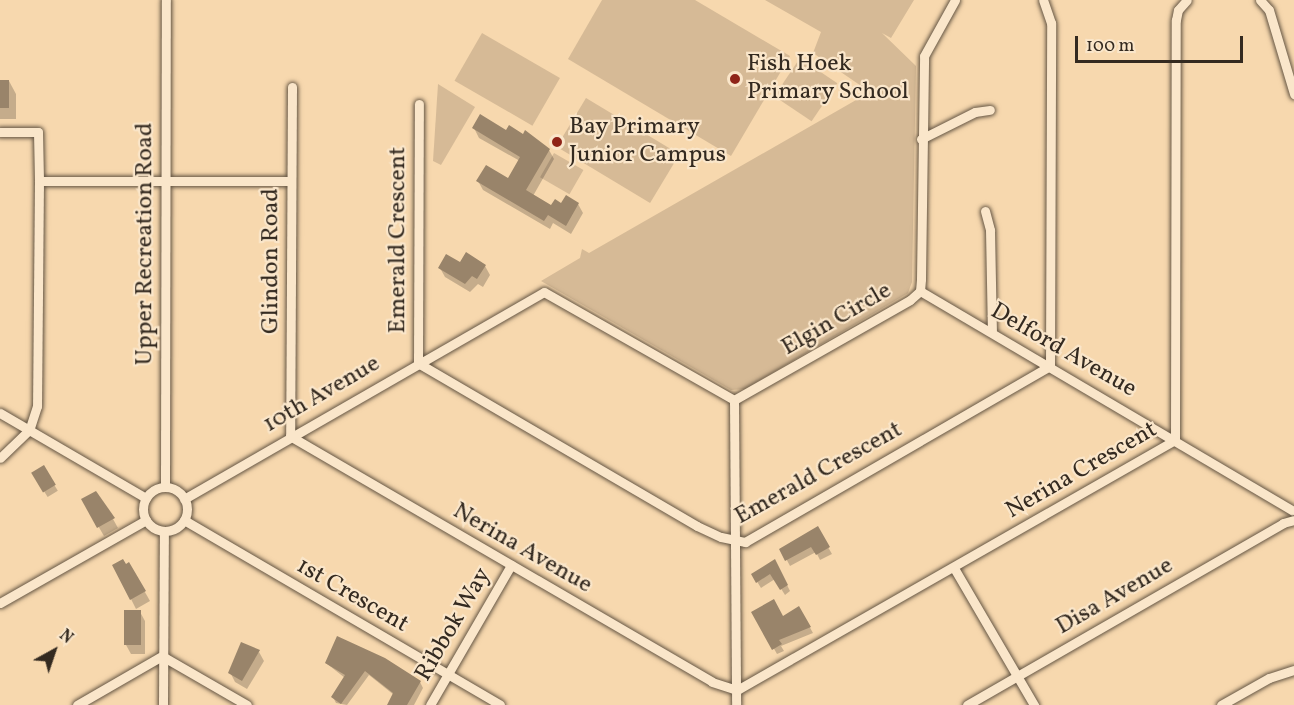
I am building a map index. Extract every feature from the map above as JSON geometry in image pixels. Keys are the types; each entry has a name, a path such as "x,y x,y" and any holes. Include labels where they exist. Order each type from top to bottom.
{"street":[{"name":"Upper Recreation Road","path":"165,487 166,0"},
{"name":"Elgin Circle","path":"735,400 890,312 920,291 924,56 955,0"},
{"path":"1043,0 1051,23 1050,366"},
{"name":"Nerina Crescent","path":"737,690 1175,440 1176,20 1178,10 1187,0"},
{"path":"1260,0 1269,10 1294,94"},
{"name":"Glindon Road","path":"290,436 291,87"},
{"name":"Emerald Crescent","path":"418,104 418,363 697,526 745,542 1050,366"},
{"path":"921,139 975,112 990,110"},
{"path":"0,132 38,132 39,181 38,396 29,430 0,458"},
{"path":"39,181 291,181"},
{"path":"985,211 990,230 992,332"},
{"name":"Delford Avenue","path":"920,291 1280,500 1293,512"},
{"name":"10th Avenue","path":"184,499 543,292 735,400"},
{"path":"735,400 736,705"},
{"path":"0,413 146,498"},
{"name":"Nerina Avenue","path":"290,436 712,682 737,690"},
{"path":"146,498 165,487 176,490 184,499 184,520 176,528 164,531 146,520"},
{"path":"146,498 146,520"},
{"name":"Disa Avenue","path":"966,705 1283,523 1293,512"},
{"path":"0,603 146,520"},
{"name":"1st Crescent","path":"184,520 500,705"},
{"path":"163,705 164,531"},
{"name":"Ribbok Way","path":"430,705 512,565"},
{"path":"954,568 1034,705"},
{"path":"77,705 162,657"},
{"path":"162,657 248,705"},
{"path":"1221,705 1269,678 1294,670"}],"shaded area":[{"path":"602,0 695,0 790,56 731,156 568,59"},
{"path":"765,0 914,0 891,38 882,33 916,66 912,282 908,293 745,389 731,390 541,281 580,258 582,249 589,253 870,92 813,53 821,32"},
{"path":"482,33 560,78 532,126 454,81"},
{"path":"800,58 837,83 812,121 774,96"},
{"path":"438,84 475,107 441,165 433,161"},
{"path":"586,98 679,154 650,203 557,147"},
{"path":"554,153 583,170 569,194 540,177"}],"building":[{"path":"0,80 9,80 9,108 0,108"},
{"path":"480,114 506,130 509,125 523,134 525,130 550,149 526,190 551,205 555,199 561,203 566,195 579,203 566,226 548,215 544,221 476,181 486,165 508,178 520,157 472,128"},
{"path":"466,252 486,265 477,279 472,276 465,284 438,268 446,254 460,262"},
{"path":"44,465 56,485 43,492 31,473"},
{"path":"96,491 115,518 97,528 81,499"},
{"path":"818,526 830,547 816,555 811,547 785,561 779,549"},
{"path":"123,559 126,564 129,562 146,591 130,600 112,565"},
{"path":"775,559 788,585 780,590 770,574 756,583 751,574"},
{"path":"774,599 783,616 799,606 811,627 779,640 782,644 772,650 751,612"},
{"path":"124,610 141,610 141,645 124,645"},
{"path":"337,636 385,658 421,681 407,705 387,705 393,693 365,671 341,704 331,697 345,675 325,663"},
{"path":"241,642 260,650 242,681 228,673"}],"place":[{"name":"Fish Hoek Primary School","path":"735,79"},
{"name":"Bay Primary Junior Campus","path":"557,142"}]}
